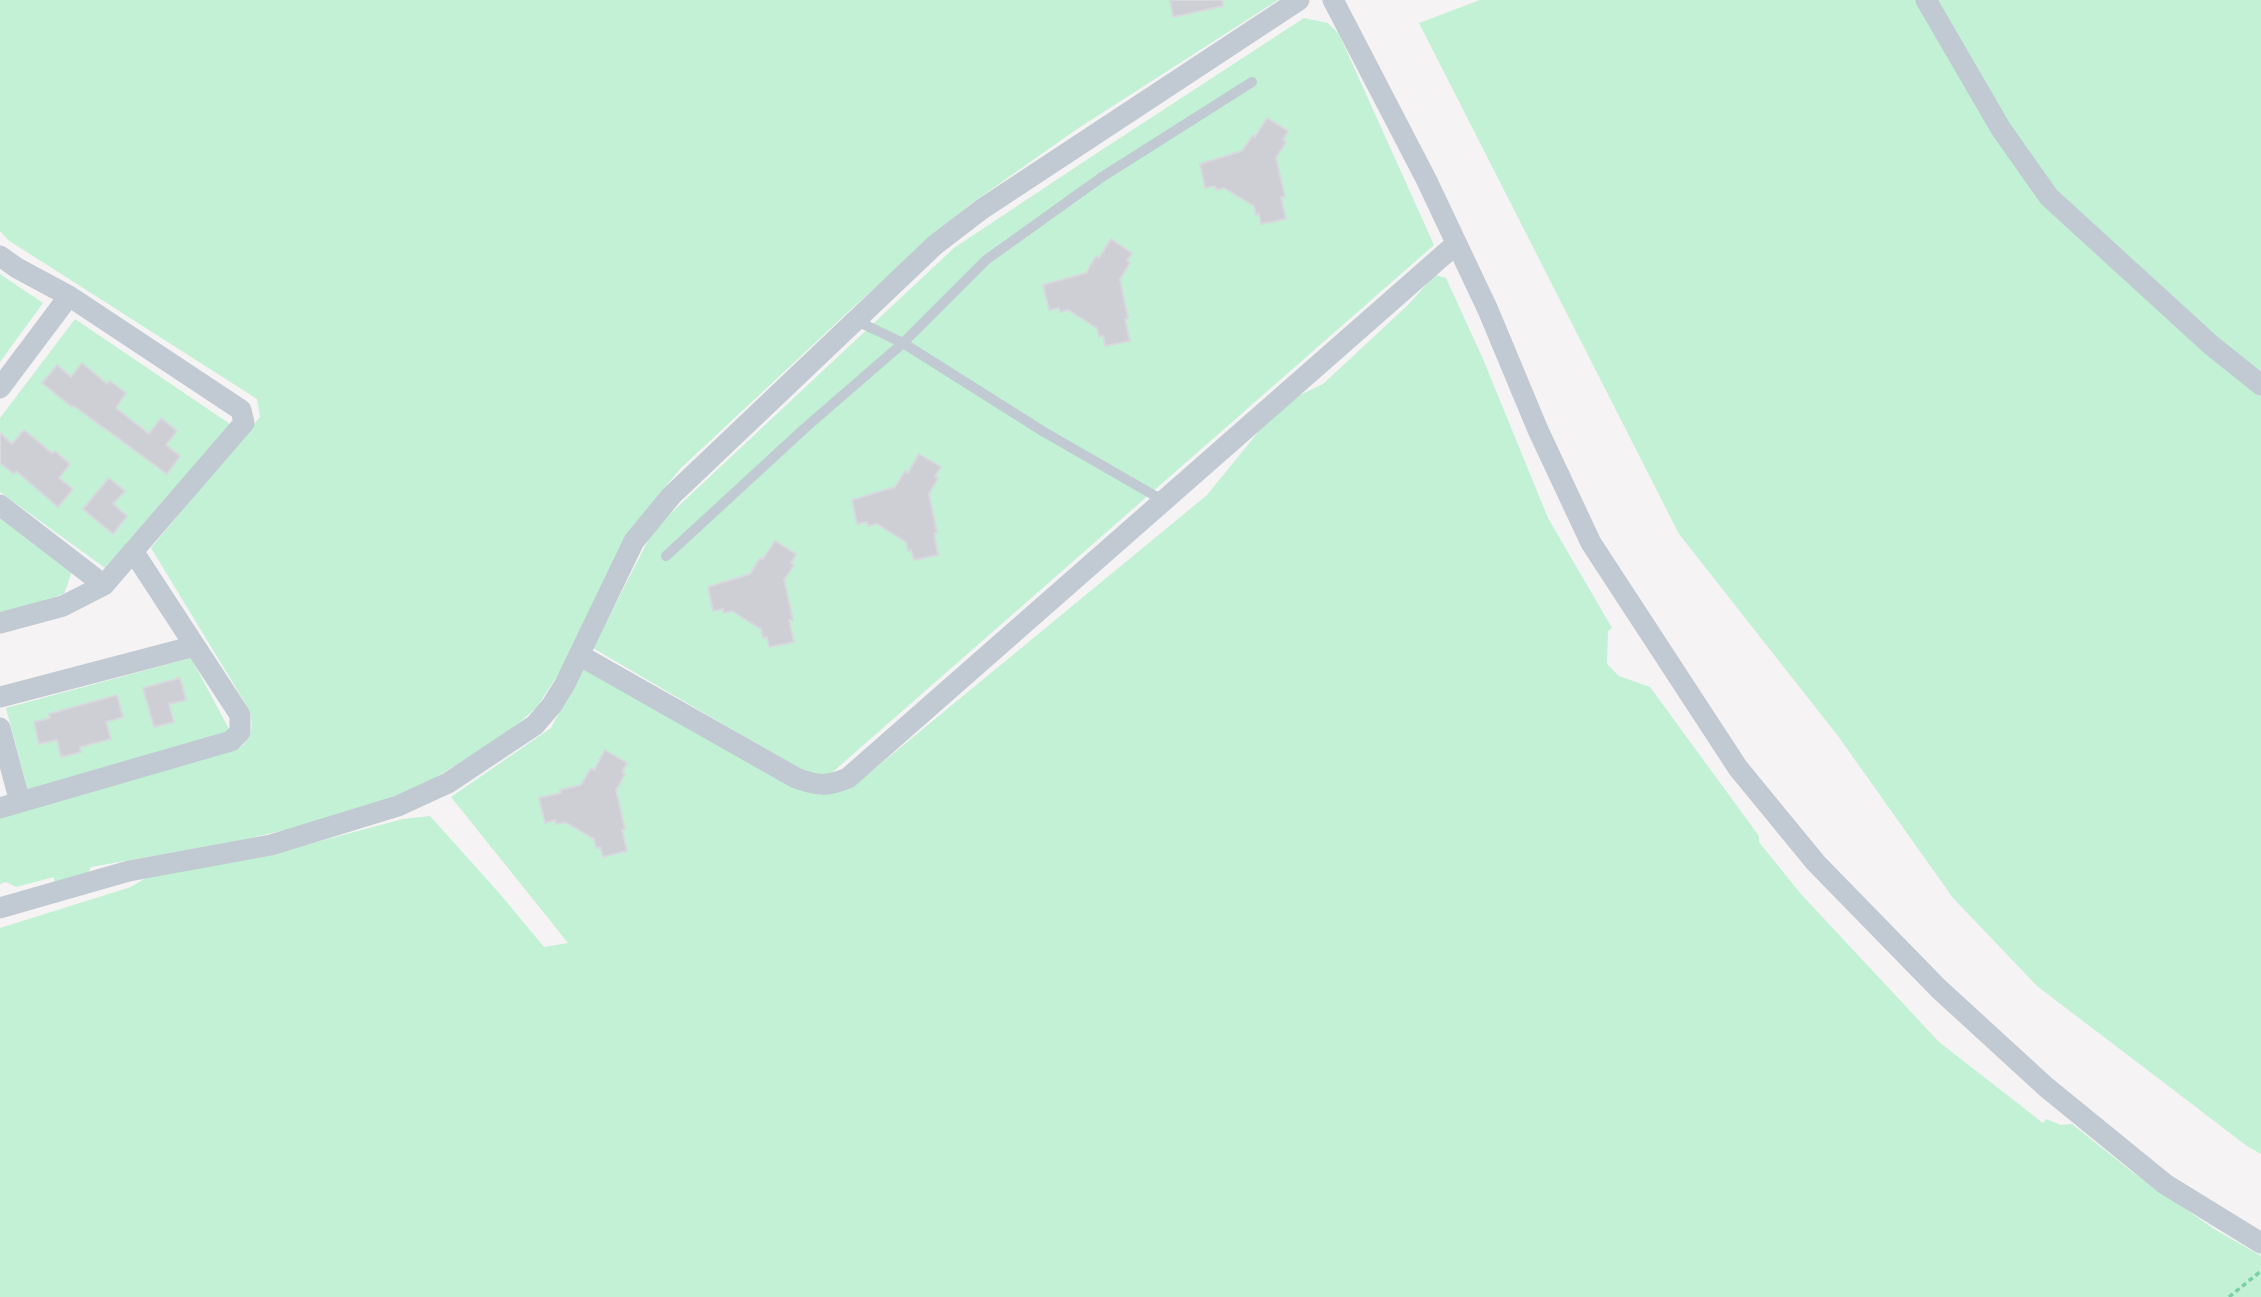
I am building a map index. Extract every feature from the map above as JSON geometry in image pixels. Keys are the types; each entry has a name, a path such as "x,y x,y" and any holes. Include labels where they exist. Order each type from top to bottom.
{"street":[{"path":"0,908 130,870 271,845 398,806 449,783 535,725 565,684 629,549 645,525 671,496 935,245 970,218 1299,0"},
{"path":"1333,0 1488,310 1538,430 1591,543 1738,768 1816,863 1940,989 2046,1087 2165,1184 2261,1243"},
{"path":"1926,0 2001,129 2049,197 2211,345 2261,385"},
{"path":"579,655 796,778 826,786 848,778 1456,244"},
{"path":"0,256 69,296 241,410 244,416 244,423 104,585 63,607 0,623"},
{"path":"0,388 69,296"},
{"path":"0,505 104,585"},
{"path":"0,728 10,805 236,738 240,732 240,715 133,551"},
{"path":"0,697 195,646"}],"lane":[{"path":"666,556 805,428 903,343 986,260 1102,177 1252,82"},
{"path":"857,321 903,343 1044,432 1164,501"}],"path":[{"path":"2229,1297 2261,1271"}],"green space":[{"path":"0,0 1278,0 1077,129 972,203 937,231 680,469 629,531 592,605 575,649 536,708 507,733 427,783 398,797 302,826 238,841 91,867 88,873 54,882 54,877 16,887 6,882 0,884 0,816 242,746 248,738 252,726 250,711 151,548 260,417 257,399 8,240 0,231"},
{"path":"1480,0 2261,0 2261,1154 2037,986 1953,898 1838,736 1679,534 1419,23"},
{"path":"1304,18 1328,23 1339,34 1434,245 827,777 813,777 593,648 654,529 954,248"},
{"path":"0,274 43,303 0,362"},
{"path":"1435,275 1446,278 1483,359 1548,518 1612,628 1608,631 1607,664 1619,676 1650,687 1759,836 1759,842 1800,893 1939,1042 2043,1123 2046,1119 2061,1125 2072,1124 2131,1171 2214,1229 2261,1256 2261,1297 0,1297 0,928 131,887 149,876 260,857 403,819 430,816 544,947 568,943 451,797 551,728 583,667 765,771 819,795 855,785 1207,495 1281,404 1323,384 1408,305"},
{"path":"75,319 230,424 105,568 0,492 0,418"},
{"path":"0,515 69,564 71,574 64,594 0,615"},
{"path":"191,658 230,731 28,791 6,708"}],"building":[{"path":"1170,0 1222,0 1223,6 1173,17"},
{"path":"1267,118 1288,131 1283,140 1286,142 1276,158 1285,197 1281,197 1286,219 1261,224 1254,206 1224,188 1205,188 1200,164 1242,151"},
{"path":"1111,239 1132,253 1127,261 1130,263 1120,279 1130,341 1105,346 1103,336 1099,337 1097,328 1068,310 1049,310 1043,285 1086,273"},
{"path":"82,363 107,384 110,381 126,393 116,408 149,434 161,418 177,431 166,445 180,456 167,474 42,383 57,365 71,377"},
{"path":"24,430 70,464 59,478 73,489 58,507 16,471 14,474 0,463 0,433 12,444"},
{"path":"919,454 941,467 929,494 937,533 934,533 938,555 914,560 906,542 877,524 857,524 852,500 895,487 905,471 908,473"},
{"path":"109,478 125,491 113,504 127,516 113,534 83,509"},
{"path":"775,541 796,554 791,563 794,565 784,580 793,620 789,620 794,642 769,647 767,637 763,638 761,629 732,611 713,611 708,587 750,574"},
{"path":"180,678 186,700 169,704 174,722 154,727 143,688"},
{"path":"117,695 123,717 106,722 111,739 80,747 81,752 61,757 57,740 39,744 34,722 50,718 49,714"},
{"path":"605,750 627,763 622,772 625,774 616,790 627,851 603,857 600,847 596,848 594,839 565,822 556,824 555,820 545,823 539,798 581,785 591,768 594,770"}]}
